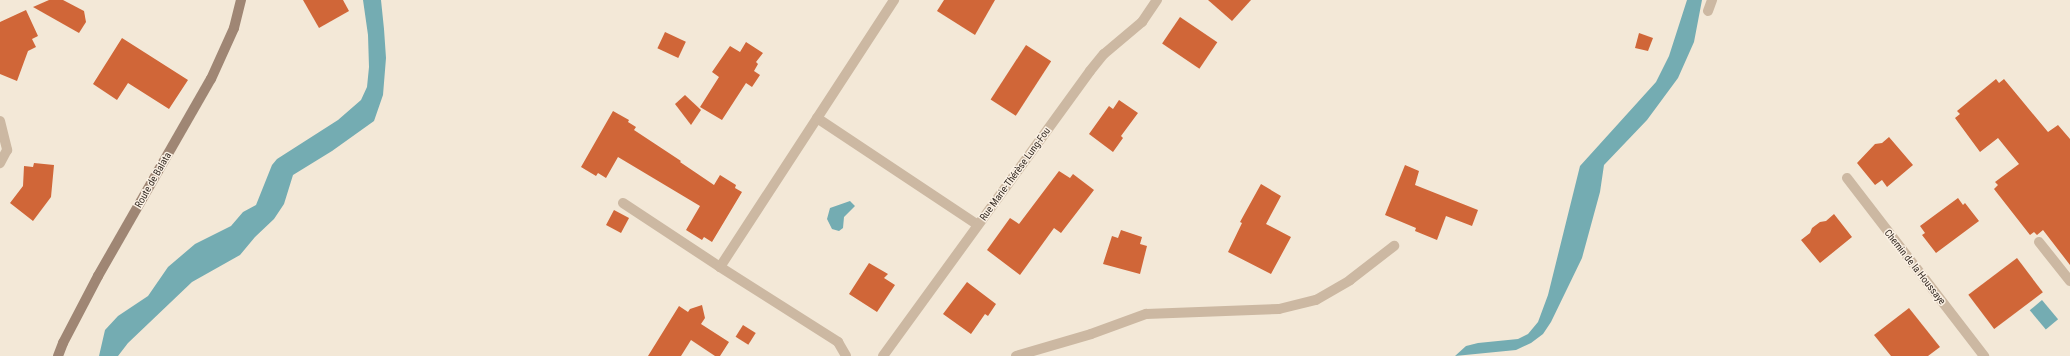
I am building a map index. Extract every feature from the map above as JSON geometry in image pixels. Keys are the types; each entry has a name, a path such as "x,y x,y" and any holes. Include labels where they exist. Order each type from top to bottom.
{"main road":[{"name":"Route de Balata","path":"58,356 63,342 98,276 211,79 234,28 241,0"}],"street":[{"path":"720,267 894,0"},
{"name":"Rue Marie-Thérèse Lung-Fou","path":"882,356 1090,70 1104,54 1142,22 1157,0"},
{"path":"1708,11 1712,0"},
{"path":"817,118 978,225"},
{"path":"0,121 7,150 0,163"},
{"name":"Chemin de la Houssaye","path":"1847,178 1984,356"},
{"path":"623,203 838,342 846,356"},
{"path":"2039,242 2070,281"},
{"path":"1016,356 1091,334 1146,314 1279,309 1316,300 1350,280 1394,246"}],"water":[{"path":"363,0 381,0 384,29 386,58 383,95 374,121 332,151 293,175 284,204 274,219 255,237 240,255 192,282 128,343 118,356 99,356 105,330 118,316 148,296 168,267 195,244 231,226 243,212 256,205 272,165 277,159 338,120 361,100 367,87 369,67 368,35"},
{"path":"1687,0 1702,0 1694,42 1678,78 1647,120 1604,165 1600,192 1582,258 1551,322 1543,334 1531,343 1516,350 1455,356 1466,346 1478,343 1518,339 1528,334 1538,322 1548,295 1580,166 1656,82 1669,56"},
{"path":"850,201 855,206 844,217 843,228 839,231 832,229 827,219 830,208"},
{"path":"2042,300 2058,319 2046,329 2030,310"}],"building":[{"path":"49,0 63,0 84,11 86,22 79,33 33,7"},
{"path":"303,0 343,0 349,11 319,28"},
{"path":"944,0 995,0 975,35 937,11"},
{"path":"1208,0 1251,0 1232,21"},
{"path":"26,10 38,36 32,39 36,47 28,51 17,81 0,74 0,22"},
{"path":"1180,17 1217,42 1199,69 1162,44"},
{"path":"665,32 686,42 678,58 657,48"},
{"path":"1639,33 1653,38 1648,51 1635,48"},
{"path":"122,38 188,80 169,109 128,83 117,100 93,84"},
{"path":"746,42 763,53 756,62 758,64 754,71 760,75 752,87 746,83 722,120 700,107 719,77 712,72 730,46 740,52"},
{"path":"1026,45 1051,61 1016,116 991,100"},
{"path":"1996,79 1999,83 2004,79 2048,132 2058,125 2070,139 2070,265 2043,230 2037,235 2034,232 2030,235 1994,189 1998,185 1995,182 2019,164 1998,138 1980,152 1955,118 1960,114 1957,111"},
{"path":"685,95 701,110 691,125 675,104"},
{"path":"1119,100 1138,113 1121,136 1123,138 1113,152 1089,134 1109,106 1113,109"},
{"path":"613,111 629,120 628,122 636,127 634,130 714,185 720,175 736,185 735,188 742,192 712,242 704,237 702,240 686,230 700,206 618,157 606,178 598,173 596,176 581,167"},
{"path":"1889,137 1913,165 1887,187 1882,180 1875,185 1857,163 1875,144 1882,143"},
{"path":"34,163 54,165 51,197 33,221 10,203 23,186 24,166 33,167"},
{"path":"1405,165 1419,171 1415,185 1478,210 1472,226 1446,216 1437,240 1415,231 1416,228 1385,215"},
{"path":"1059,171 1070,178 1073,174 1094,190 1061,233 1054,228 1020,275 987,250 1010,218 1019,224"},
{"path":"1261,184 1281,196 1266,224 1291,237 1271,274 1228,252 1242,223 1240,222"},
{"path":"1958,198 1963,205 1965,203 1979,221 1936,253 1922,235 1925,233 1920,226"},
{"path":"614,210 629,218 621,233 606,225"},
{"path":"1834,214 1852,237 1820,263 1801,240 1810,233 1812,228 1820,222 1826,221"},
{"path":"1121,230 1142,237 1140,244 1147,246 1140,274 1103,264 1112,236 1118,238"},
{"path":"2017,258 2043,292 1994,329 1968,295"},
{"path":"869,263 888,274 884,278 895,285 877,312 849,294"},
{"path":"967,282 996,304 988,316 985,314 971,334 943,314"},
{"path":"702,305 705,318 701,324 729,342 720,356 715,356 691,340 681,356 648,356 679,306 688,312 690,309"},
{"path":"1909,308 1940,347 1928,356 1891,356 1874,335"},
{"path":"743,325 756,333 748,345 736,337"}]}
